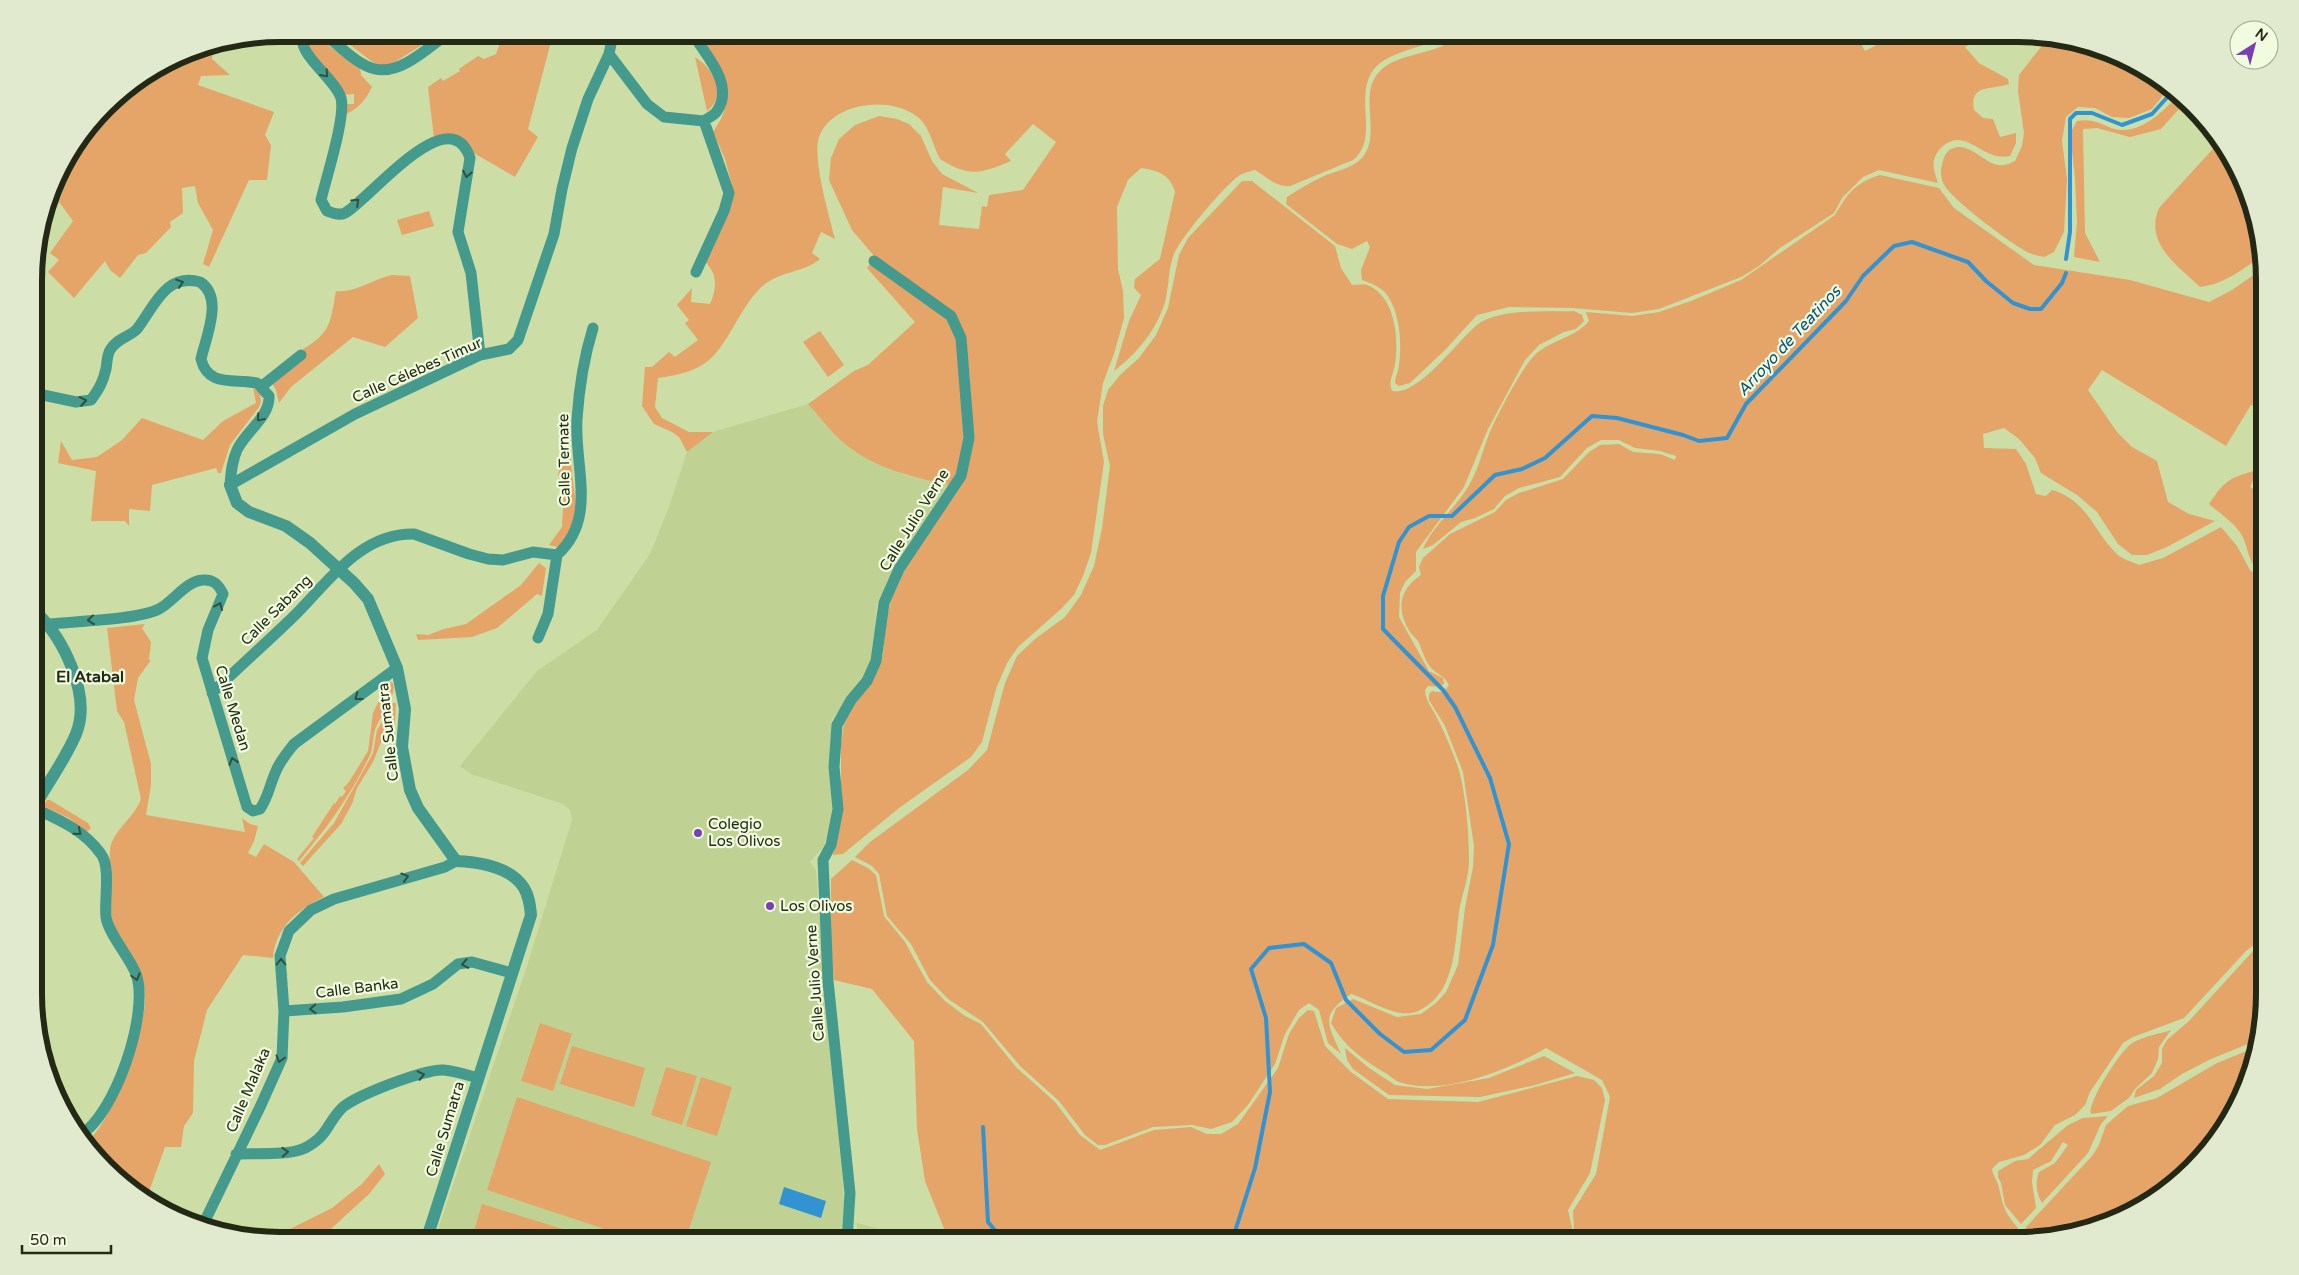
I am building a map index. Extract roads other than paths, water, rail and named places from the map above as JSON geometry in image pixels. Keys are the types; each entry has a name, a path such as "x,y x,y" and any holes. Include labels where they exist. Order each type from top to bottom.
{"street":[{"path":"303,42 305,51 336,86 341,100 341,116 321,200 327,211 335,215 345,213 382,179 431,143 444,138 457,140 466,146 470,158 458,232 471,273 480,355"},
{"path":"334,42 350,55 374,69 389,70 402,65 435,42"},
{"name":"Calle Célebes Timur","path":"230,485 355,414 480,355 509,349 518,340 554,234 572,148 588,99 610,54 612,42"},
{"path":"610,54 647,104 664,117 704,121 717,112 723,94 721,78 698,42"},
{"path":"696,272 724,211 729,193 704,121"},
{"name":"Calle Julio Verne","path":"847,1232 850,1193 828,981 823,876 823,860 831,845 838,809 834,767 838,725 851,700 867,681 876,661 884,603 899,569 960,476 969,438 962,338 951,316 874,261"},
{"path":"42,395 76,402 91,400 102,387 109,352 119,339 136,330 149,308 164,290 182,281 194,280 205,285 210,293 213,308 201,359 203,367 209,375 218,380 251,382 262,386 269,396 270,407 237,449 232,462 230,485"},
{"name":"Calle Ternate","path":"538,638 548,614 557,555 567,546 578,524 583,486 578,457 577,420 587,348 593,328"},
{"path":"262,386 301,355"},
{"name":"Calle Sumatra","path":"230,485 237,504 249,512 286,526 310,542 339,568 368,599 397,668 405,709 402,747 410,790 418,808 456,861 496,867 510,875 524,887 530,900 531,915 429,1232"},
{"path":"339,568 376,542 406,534 421,536 488,559 503,560 533,552 557,555"},
{"name":"Calle Sabang","path":"212,693 294,617 339,568"},
{"name":"Calle Medan","path":"49,624 142,614 159,609 192,583 211,580 219,585 223,594 204,644 202,658 247,807 253,811 260,809 265,802 283,757 294,744 397,668"},
{"path":"42,618 49,624 72,666 80,696 80,718 76,733 42,793"},
{"path":"42,812 72,826 102,854 105,868 106,919 136,975 139,994 127,1060 118,1086 100,1115 85,1130"},
{"name":"Calle Malaka","path":"205,1220 282,1058 284,1010 280,956 289,931 311,910 334,899 445,867 456,861"},
{"name":"Calle Banka","path":"284,1010 359,1005 401,999 433,984 458,964 472,962 512,973"},
{"path":"236,1154 293,1151 303,1148 318,1140 326,1132 340,1109 353,1099 411,1077 443,1070 478,1078"}],"water":[{"path":"784,1187 826,1201 821,1218 779,1204"}],"waterway":[{"name":"Arroyo de Teatinos","path":"2066,259 2070,232 2070,119 2076,113 2092,113 2122,125 2152,114 2168,96"},
{"name":"Arroyo de Teatinos","path":"1235,1232 1255,1168 1270,1092 1266,1018 1251,969 1269,948 1304,944 1331,963 1346,1000 1380,1034 1404,1052 1431,1050 1465,1020 1493,945 1509,844 1490,778 1455,707 1443,690 1383,629 1383,596 1399,542 1409,527 1429,516 1452,516 1495,475 1522,469 1545,458 1592,416 1617,418 1699,441 1727,438 1746,404 1846,301 1863,276 1894,246 1912,242 1968,262 1986,281 2013,303 2030,309 2041,309 2062,283 2066,273"},
{"path":"983,1127 988,1222 996,1232"}],"place":[{"name":"Colegio Los Olivos","path":"698,833"},
{"name":"Los Olivos","path":"770,906"}],"district":[{"name":"El Atabal","path":"90,677"}]}
